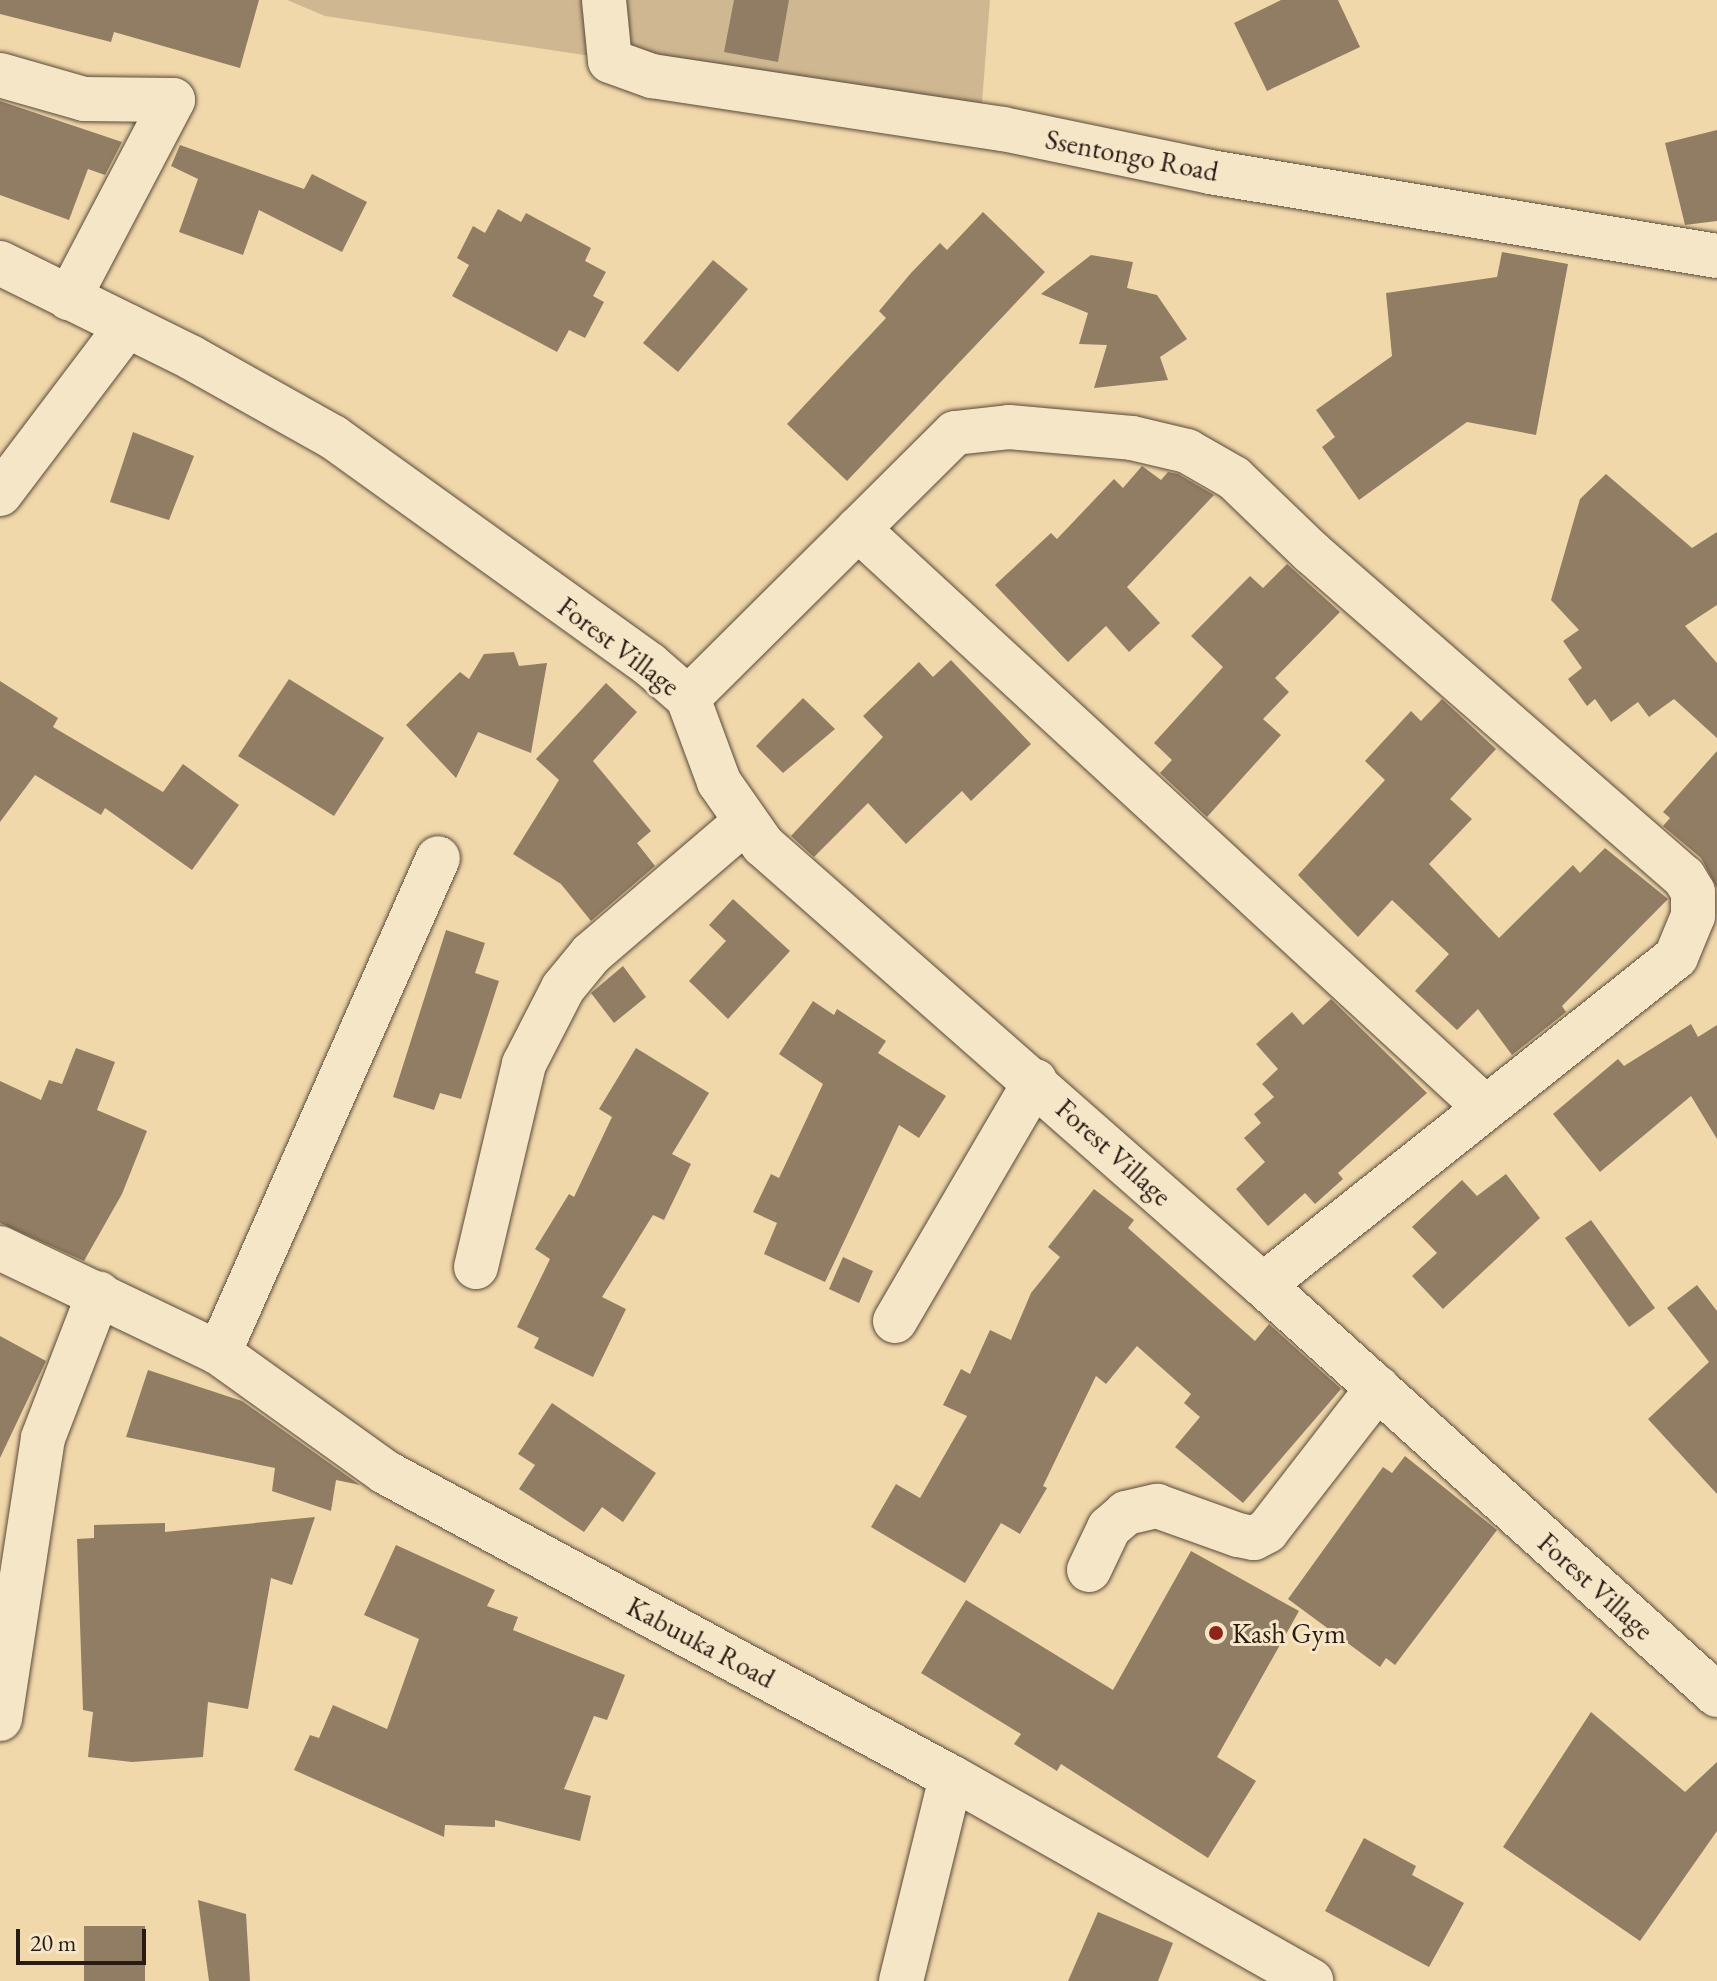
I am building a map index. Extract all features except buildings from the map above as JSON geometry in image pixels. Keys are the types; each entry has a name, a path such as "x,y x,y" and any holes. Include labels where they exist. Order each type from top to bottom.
{"street":[{"name":"Ssentongo Road","path":"604,0 610,61 652,76 1003,129 1225,175 1717,256"},
{"path":"0,75 84,99 173,100 69,298"},
{"name":"Forest Village","path":"0,263 127,326 333,437 546,591 616,637 688,698 719,782 744,823 817,894 1035,1081 1717,1695"},
{"path":"0,494 127,326"},
{"path":"688,698 955,433 1009,427 1071,431 1187,451 1234,478 1311,552 1684,877 1693,892 1702,932 1676,957 1263,1285"},
{"path":"858,529 1486,1108"},
{"path":"476,1267 524,1064 563,988 591,954 744,823"},
{"path":"219,1353 438,858"},
{"path":"895,1321 1035,1081"},
{"name":"Kabuuka Road","path":"0,1248 219,1353 385,1472 951,1777 1311,1981"},
{"path":"0,1719 14,1531 43,1438 99,1293"},
{"path":"1089,1570 1109,1528 1126,1513 1157,1506 1238,1535 1254,1538 1267,1531 1378,1388"},
{"path":"901,1981 951,1777"}],"shaded area":[{"path":"287,0 990,0 981,115 325,16"}],"place":[{"name":"Kash Gym","path":"1216,1633"}]}
